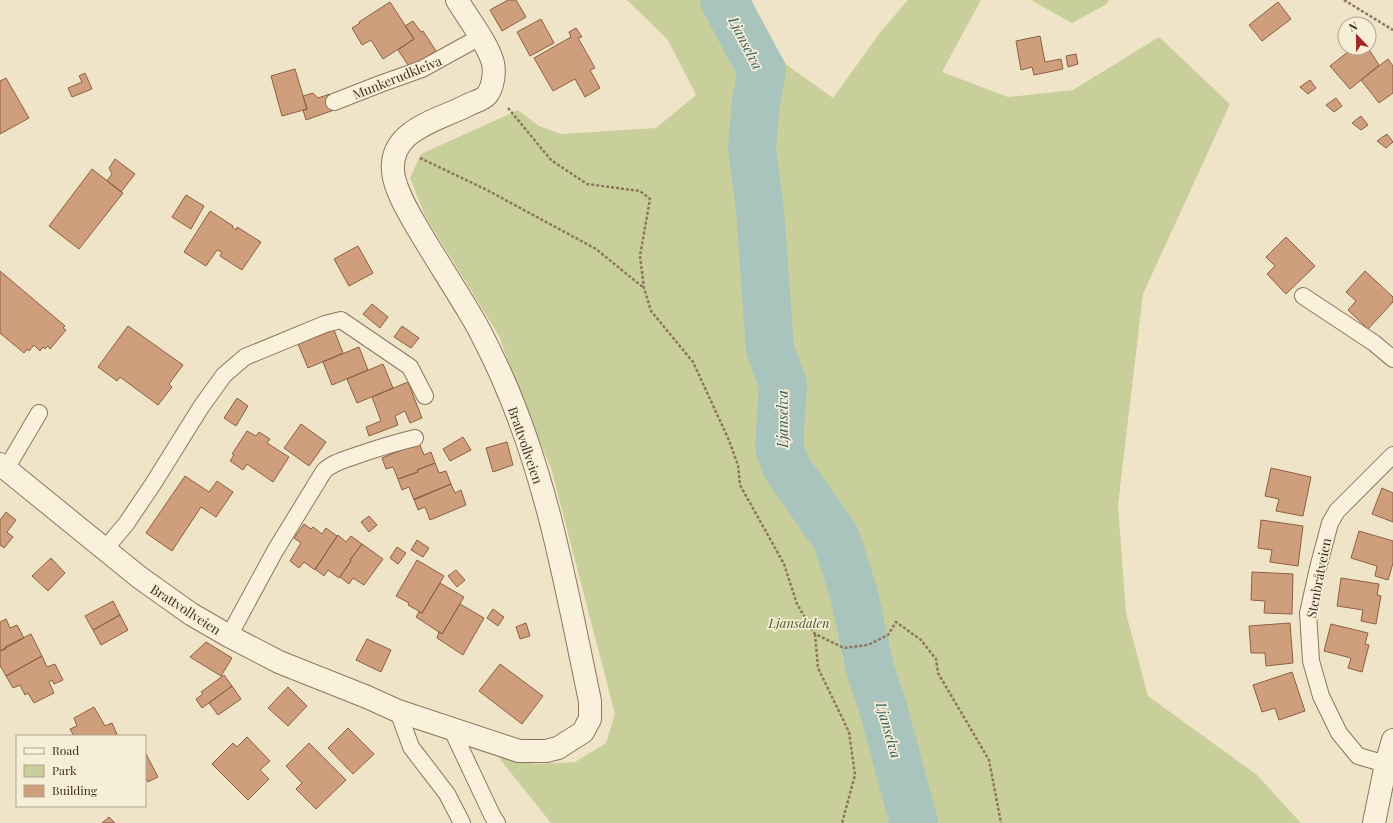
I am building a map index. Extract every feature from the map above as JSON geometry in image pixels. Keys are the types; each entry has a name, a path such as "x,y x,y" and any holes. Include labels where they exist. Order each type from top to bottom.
{"street":[{"path":"457,0 489,53 493,66 492,84 487,96"},
{"name":"Brattvollveien","path":"3,467 139,578 178,605 229,636 279,662 398,711 519,751 546,752 558,748 583,732 590,719 590,701 557,551 537,472 525,436 503,380 487,346 470,313 435,258 400,196 393,170 393,158 406,135 415,129 458,111 487,96"},
{"path":"1374,823 1386,764 1393,740"}],"lane":[{"name":"Munkerudkleiva","path":"334,102 422,69 480,37"},
{"path":"1302,296 1335,316 1374,343 1393,359"},
{"path":"105,549 126,524 212,391 224,375 245,357 325,324 341,320 410,366 425,396"},
{"path":"3,467 39,413"},
{"path":"229,636 272,557 324,471 333,465 352,457 387,445 415,438"},
{"name":"Stenbråtveien","path":"1386,764 1358,756 1339,733 1321,696 1311,661 1308,613 1330,523 1337,511 1393,455"},
{"path":"398,711 411,747 447,794 462,823"},
{"path":"452,730 492,816 497,823"}],"path":[{"path":"1344,0 1393,30"},
{"path":"487,96 504,104 551,160 587,184 640,191 650,199 640,256 644,288 651,311 693,362 728,438 738,465 740,485 784,564 797,604 814,634 818,668 849,732 855,775 842,823"},
{"path":"398,147 487,190 596,249 644,288"},
{"path":"814,634 844,648 868,645 888,635 896,622 921,640 936,659 938,672 988,760 1001,823"}],"green space":[{"name":"Ljansdalen","path":"627,0 745,0 759,26 787,65 833,98 879,34 908,0 981,0 942,72 1008,97 1073,90 1159,37 1230,104 1143,294 1118,505 1126,613 1148,696 1257,775 1301,823 551,823 499,758 536,764 575,762 606,743 615,714 551,468 522,401 499,336 425,216 410,178 421,154 518,110 539,126 561,134 656,128 696,95 668,40"},
{"path":"1031,0 1109,0 1107,4 1072,23"}],"building":[{"path":"508,0 516,0 526,17 502,31 490,10"},
{"path":"390,2 414,39 383,59 371,40 362,45 352,28"},
{"path":"1278,2 1291,19 1262,41 1249,25"},
{"path":"541,19 554,43 530,56 517,32"},
{"path":"413,21 421,32 423,31 436,51 410,68 398,50 414,39 405,26"},
{"path":"576,28 582,37 578,38 595,68 590,70 600,88 585,97 575,79 553,91 534,58 571,37 569,32"},
{"path":"1040,36 1045,62 1061,59 1063,69 1034,75 1032,67 1021,70 1016,41"},
{"path":"1076,54 1078,64 1068,67 1066,56"},
{"path":"1343,56 1373,56 1379,65 1350,89 1330,66"},
{"path":"1388,59 1393,66 1393,93 1379,103 1361,80"},
{"path":"295,69 307,109 282,116 271,76"},
{"path":"85,73 92,89 72,97 68,88 82,82 79,76"},
{"path":"6,78 29,118 0,134 0,81"},
{"path":"1310,80 1316,88 1308,94 1300,87"},
{"path":"313,93 318,98 330,94 334,110 306,120 303,110 307,109 303,96"},
{"path":"1336,98 1342,106 1334,112 1326,105"},
{"path":"1361,116 1368,125 1361,130 1352,123"},
{"path":"1387,134 1393,142 1386,148 1377,141"},
{"path":"115,159 135,174 121,192 107,181 112,174 109,168"},
{"path":"92,169 123,193 79,249 49,226"},
{"path":"186,195 204,206 191,229 172,217"},
{"path":"210,211 233,226 232,227 236,230 237,227 261,242 242,270 220,256 222,252 217,250 206,266 184,252"},
{"path":"1286,237 1315,266 1286,294 1267,274 1275,266 1266,257"},
{"path":"358,246 373,273 349,286 334,259"},
{"path":"0,271 65,326 63,328 66,330 50,349 48,346 45,349 43,347 40,351 34,345 29,351 27,349 24,353 0,333"},
{"path":"1365,271 1393,297 1393,302 1368,329 1348,310 1356,301 1346,292"},
{"path":"372,304 388,317 380,328 363,314"},
{"path":"128,326 183,365 169,384 172,387 158,405 120,377 117,381 98,367"},
{"path":"402,326 419,338 411,348 394,337"},
{"path":"334,330 343,353 308,368 298,344"},
{"path":"359,347 368,370 332,385 323,362"},
{"path":"383,364 393,388 357,403 347,379"},
{"path":"408,382 422,418 410,423 405,411 395,416 398,425 369,436 366,427 381,421 372,397"},
{"path":"237,398 248,406 236,426 224,418"},
{"path":"301,424 326,442 309,466 284,448"},
{"path":"247,431 256,436 259,432 270,439 267,443 289,457 273,482 247,464 243,470 230,461 234,455 232,454"},
{"path":"463,437 471,450 450,461 443,449"},
{"path":"507,442 513,465 493,472 486,448"},
{"path":"419,443 424,455 431,452 435,463 417,470 418,472 398,479 393,467 386,469 382,458"},
{"path":"435,463 439,473 446,471 451,484 414,500 409,487 402,490 398,479 418,472 417,470"},
{"path":"1271,468 1311,477 1303,516 1276,511 1279,499 1265,496"},
{"path":"185,476 209,492 217,481 233,492 216,517 201,507 172,551 146,533"},
{"path":"451,484 455,493 461,490 466,505 430,520 425,507 418,510 414,499"},
{"path":"1382,488 1393,493 1393,522 1372,514"},
{"path":"6,512 16,520 7,532 13,537 4,548 0,545 0,520"},
{"path":"369,516 377,525 369,532 361,522"},
{"path":"1261,520 1303,526 1298,566 1270,562 1272,550 1258,548"},
{"path":"304,524 311,529 313,527 322,534 326,528 337,536 315,570 304,562 299,568 290,561 301,543 294,538"},
{"path":"1359,531 1393,541 1393,563 1388,580 1375,576 1377,566 1351,558"},
{"path":"338,535 346,542 351,536 362,544 339,578 328,570 324,576 315,569"},
{"path":"417,540 429,548 423,557 411,550"},
{"path":"362,544 383,559 364,585 353,578 349,584 340,577"},
{"path":"397,547 406,553 398,564 390,558"},
{"path":"51,558 65,573 48,591 32,576"},
{"path":"417,560 444,576 422,613 408,605 409,603 396,596"},
{"path":"456,570 465,580 457,587 448,576"},
{"path":"1252,572 1293,574 1292,614 1264,613 1265,601 1251,600"},
{"path":"1341,578 1379,584 1377,595 1381,596 1376,624 1361,621 1363,610 1337,606"},
{"path":"440,583 464,597 442,634 416,617 419,612 422,613"},
{"path":"113,601 120,615 93,630 85,616"},
{"path":"460,604 484,618 463,655 437,638 439,632 442,634"},
{"path":"493,609 504,617 498,626 487,618"},
{"path":"120,615 128,630 101,645 93,630"},
{"path":"6,619 10,628 17,625 24,638 0,651 0,622"},
{"path":"526,623 530,636 520,639 516,627"},
{"path":"1290,623 1293,663 1266,666 1265,653 1251,653 1249,626"},
{"path":"1331,624 1368,633 1365,644 1369,645 1362,672 1348,668 1351,658 1324,651"},
{"path":"31,634 42,656 6,676 0,667 0,651"},
{"path":"367,639 391,650 381,672 356,660"},
{"path":"206,642 232,658 221,676 190,657"},
{"path":"42,656 47,667 55,664 63,680 54,684 52,680 49,682 54,693 34,703 28,693 25,695 20,685 13,688 6,676"},
{"path":"500,664 543,696 522,724 479,691"},
{"path":"1292,672 1305,711 1279,720 1275,708 1262,712 1253,685"},
{"path":"224,675 232,686 202,708 196,699 203,694 201,692"},
{"path":"232,686 241,699 218,715 209,703"},
{"path":"288,687 307,706 288,726 268,708"},
{"path":"94,707 105,726 112,723 117,734 73,735 70,729 77,726 74,718"},
{"path":"348,728 374,754 353,774 328,748"},
{"path":"247,737 270,761 260,770 269,779 248,800 212,764 233,743 237,747"},
{"path":"309,743 346,780 316,809 296,789 302,783 286,766"},
{"path":"146,754 158,777 148,782 146,778"},
{"path":"109,817 115,823 102,823"}],"waterway":[{"name":"Ljanselva","path":"724,0 762,71 756,101 752,148 760,209 770,349 783,385 779,447 787,468 836,538 854,594 871,673 882,704 914,823"}]}
